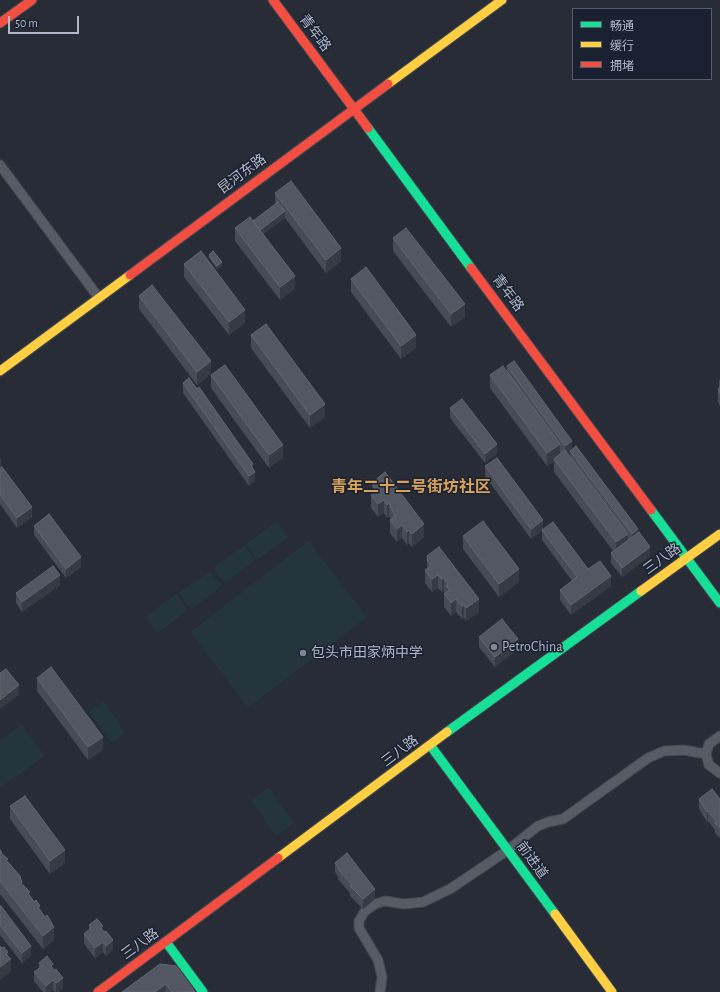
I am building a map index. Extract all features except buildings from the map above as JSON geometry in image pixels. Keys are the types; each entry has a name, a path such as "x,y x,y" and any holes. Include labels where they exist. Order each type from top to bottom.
{"main road":[{"path":"0,23 32,0"},
{"name":"青年路","path":"273,0 720,603"},
{"name":"昆河东路","path":"0,371 502,0"},
{"name":"三八路","path":"98,992 430,745 720,534"},
{"name":"前进道","path":"430,745 612,992"},
{"path":"166,942 203,992"}],"street":[{"path":"0,165 99,298"},
{"path":"720,736 709,744 706,754 710,765 720,773"},
{"path":"380,992 382,977 378,960 359,928 358,921 365,911 375,904 385,901 404,904 423,902 450,889 508,850 538,826 564,818 648,758 664,751 684,750 706,754"}],"shaded area":[{"path":"277,521 288,537 257,560 246,544"},
{"path":"309,541 367,617 248,708 190,632"},
{"path":"244,545 256,560 225,583 213,568"},
{"path":"210,571 222,586 191,609 179,593"},
{"path":"176,594 188,610 157,633 145,617"},
{"path":"104,701 125,733 111,743 89,711"},
{"path":"22,725 45,756 0,788 0,741"},
{"path":"269,787 294,823 276,836 251,800"}],"traffic: fast":[{"path":"368,128 471,268"},
{"path":"651,510 720,603"},
{"path":"447,732 641,591"},
{"path":"430,745 555,914"},
{"path":"166,942 203,992"}],"traffic: slow":[{"path":"388,84 502,0"},
{"path":"0,371 130,275"},
{"path":"641,591 720,534"},
{"path":"278,858 447,732"},
{"path":"555,914 612,992"}],"traffic: jam":[{"path":"0,23 32,0"},
{"path":"273,0 368,128"},
{"path":"130,275 388,84"},
{"path":"471,268 651,510"},
{"path":"98,992 278,858"}],"place":[{"name":"PetroChina","path":"494,647"},
{"name":"包头市田家炳中学","path":"303,653"}],"district":[{"name":"青年二十二号街坊社区","path":"411,487"}]}
